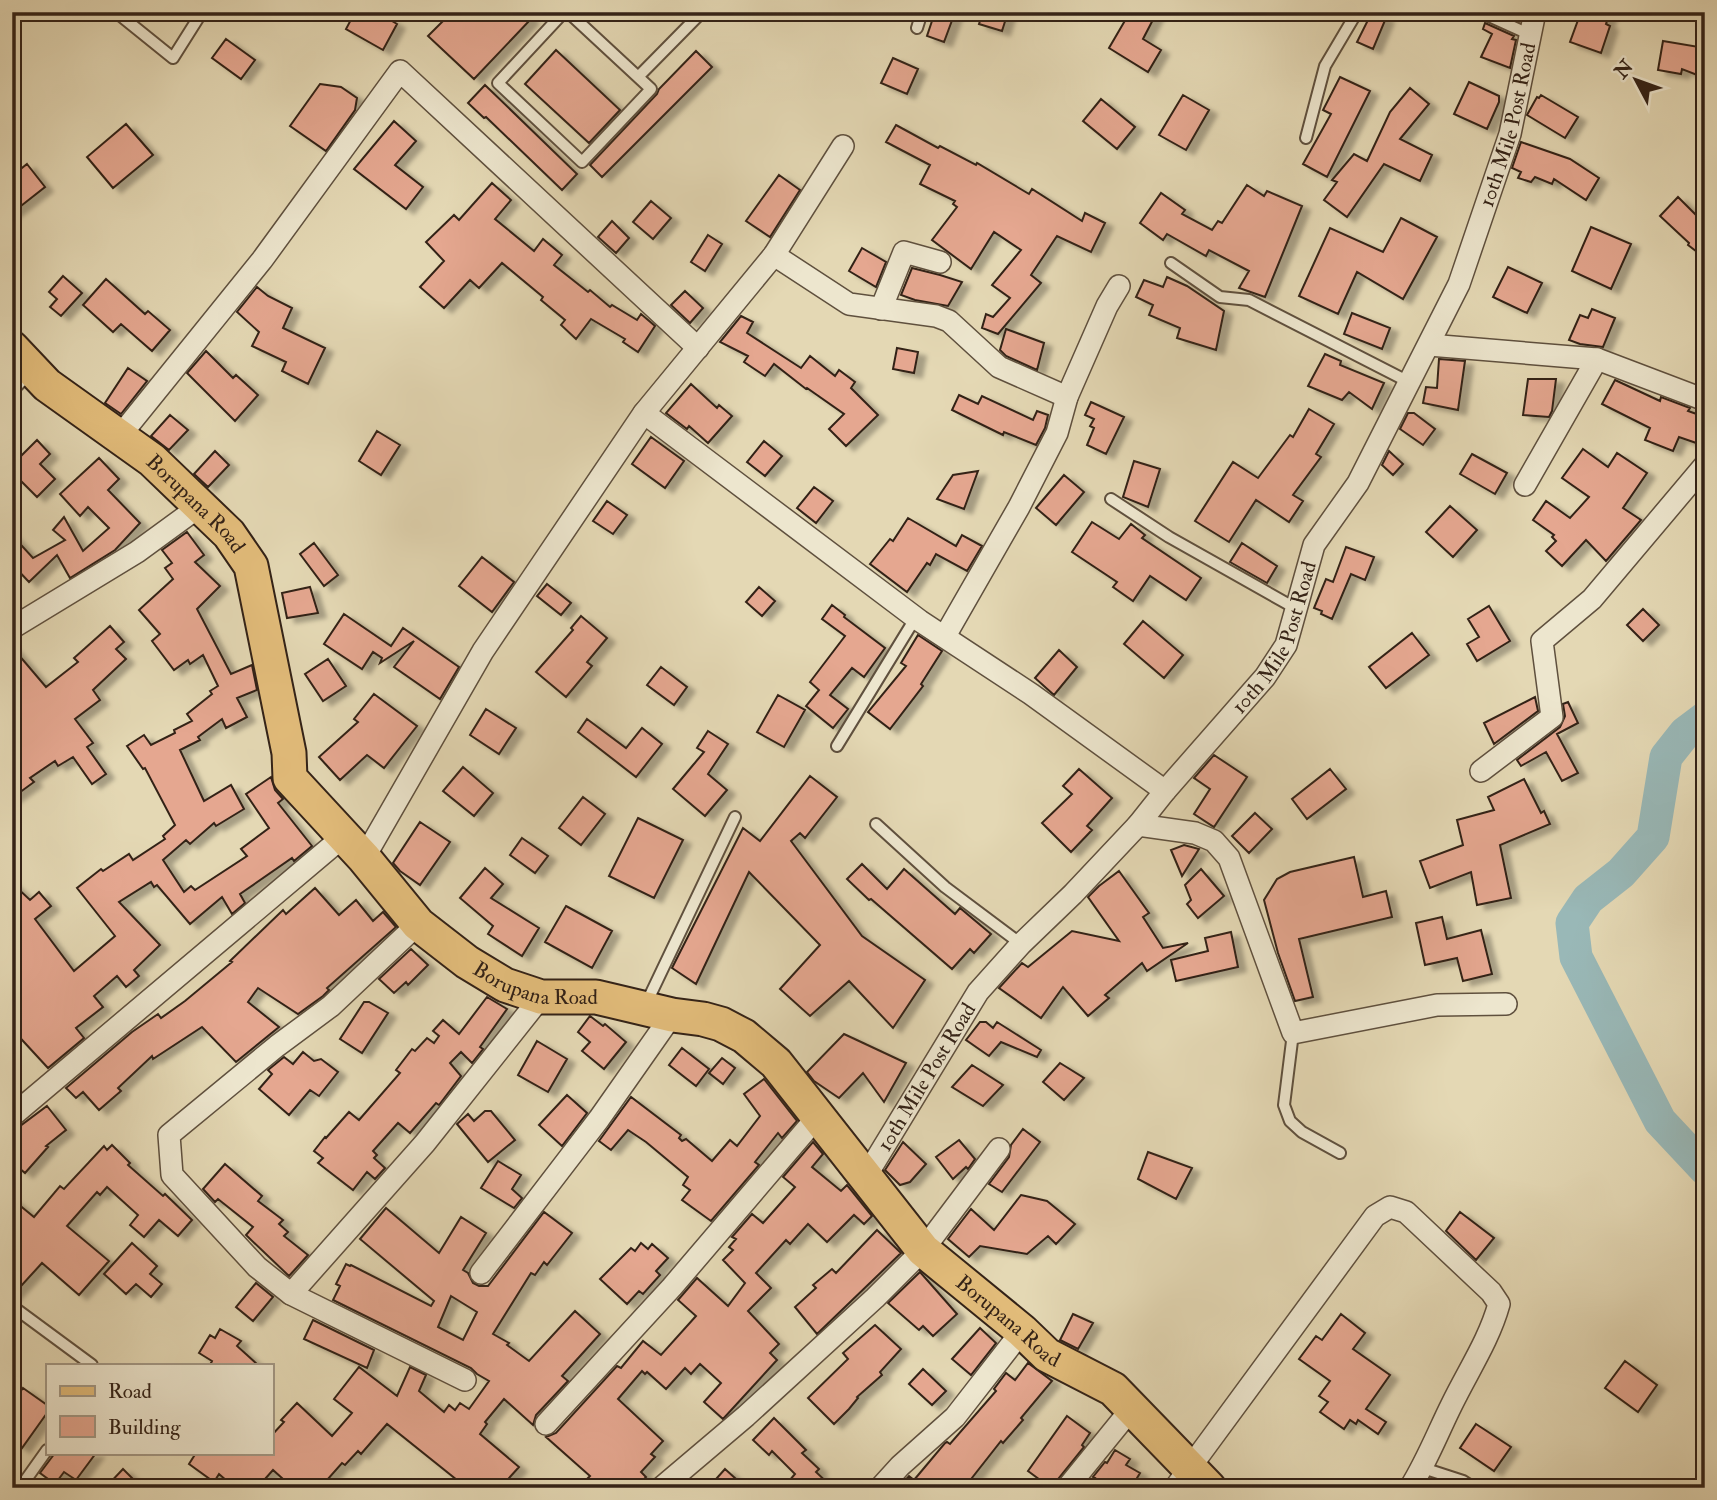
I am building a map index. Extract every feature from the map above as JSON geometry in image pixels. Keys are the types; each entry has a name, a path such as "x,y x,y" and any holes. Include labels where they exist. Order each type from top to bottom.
{"main road":[{"name":"Borupana Road","path":"19,370 47,385 152,460 229,534 251,566 289,753 290,778 354,847 418,924 467,962 505,985 541,997 596,998 712,1021 744,1036 776,1063 923,1250 1022,1331 1047,1355 1113,1389 1192,1481"}],"street":[{"name":"10th Mile Post Road","path":"866,1177 978,992 1021,944 1138,825 1164,791 1265,677 1286,645 1314,545 1358,483 1459,285 1510,134 1535,12"},
{"path":"119,437 262,260 400,71 698,348"},
{"path":"12,1116 354,847 644,413 774,255 843,146"},
{"path":"881,309 904,252 940,262"},
{"path":"774,255 849,304 936,316 949,321 999,366 1067,397"},
{"path":"944,636 1019,507 1056,433 1067,397 1107,306 1119,286"},
{"path":"1429,345 1597,359 1705,400"},
{"path":"1525,485 1597,359"},
{"path":"644,413 916,617 1031,694 1164,791"},
{"path":"1481,771 1552,717 1542,641 1592,599 1705,464"},
{"path":"12,628 137,552 200,506"},
{"path":"1138,825 1195,833 1214,841 1229,858 1293,1033 1437,1005 1506,1004"},
{"path":"418,924 331,1006 277,1046 169,1135 172,1175 257,1267 291,1294 465,1380"},
{"path":"291,1294 425,1143 541,997"},
{"path":"481,1273 599,1119 658,1011"},
{"path":"546,1424 672,1287 818,1116"},
{"path":"661,1488 746,1416 875,1298 923,1250 999,1149"},
{"path":"1192,1481 1375,1216 1391,1208 1406,1212 1491,1292 1499,1304 1494,1321 1423,1468 1410,1488"},
{"path":"880,1488 900,1466 955,1417 1022,1331"},
{"path":"1067,1488 1132,1408"}],"lane":[{"path":"116,12 173,58 202,12"},
{"path":"566,12 638,77 651,89 582,162 498,83 566,12"},
{"path":"638,77 702,12"},
{"path":"917,28 922,12"},
{"path":"1306,138 1325,66 1357,12"},
{"path":"1480,12 1529,34"},
{"path":"1171,262 1220,297 1249,300 1409,382"},
{"path":"1111,499 1169,537 1295,608"},
{"path":"837,746 916,617"},
{"path":"658,1011 735,817"},
{"path":"876,824 945,887 1021,944"},
{"path":"1293,1033 1284,1105 1290,1121 1302,1132 1340,1153"},
{"path":"12,1306 91,1364"},
{"path":"20,1488 46,1451"},
{"path":"1423,1468 1463,1481 1474,1488"}],"building":[{"path":"355,12 377,12 397,24 383,50 346,29"},
{"path":"452,12 524,12 531,19 474,79 428,36"},
{"path":"935,12 954,15 944,42 927,36"},
{"path":"983,12 1008,12 1002,31 979,24"},
{"path":"1130,12 1157,12 1143,39 1161,50 1148,72 1109,48"},
{"path":"1372,12 1386,18 1373,49 1357,42"},
{"path":"1581,12 1610,12 1606,24 1610,26 1601,53 1570,42"},
{"path":"1485,23 1514,36 1512,39 1516,40 1510,68 1481,57 1492,34 1483,29"},
{"path":"226,39 255,60 241,79 212,58"},
{"path":"1663,41 1705,48 1705,78 1682,69 1681,74 1658,70"},
{"path":"556,50 620,110 589,143 525,84"},
{"path":"696,51 712,67 602,177 590,165"},
{"path":"893,58 918,69 907,94 881,83"},
{"path":"1340,77 1370,91 1327,177 1303,164 1331,114 1323,110"},
{"path":"1469,82 1499,96 1487,129 1454,114"},
{"path":"320,84 341,87 357,98 355,110 326,151 290,126"},
{"path":"485,85 577,174 562,190 468,103"},
{"path":"1410,88 1429,104 1400,139 1432,155 1420,181 1384,164 1347,217 1324,200 1337,182 1332,180 1354,154 1367,161 1390,112"},
{"path":"1183,95 1209,110 1186,150 1159,135"},
{"path":"1541,95 1578,117 1565,138 1527,115 1537,97"},
{"path":"1101,99 1135,127 1117,149 1083,121"},
{"path":"394,121 416,141 395,165 423,187 406,209 354,169"},
{"path":"126,124 153,155 113,188 87,157"},
{"path":"896,125 938,148 940,146 976,165 977,163 1029,194 1032,189 1082,221 1085,213 1105,223 1091,252 1057,236 1031,275 1041,283 998,334 982,328 986,314 993,317 1010,298 992,285 1021,250 994,232 971,269 932,240 957,207 953,204 955,201 920,184 930,165 886,142"},
{"path":"1521,142 1570,159 1599,178 1586,200 1554,179 1552,184 1535,177 1531,182 1518,178 1521,172 1512,168"},
{"path":"27,164 45,187 12,213 12,176"},
{"path":"779,175 800,190 770,237 746,221"},
{"path":"492,183 511,200 495,219 534,251 543,239 562,255 554,265 588,292 590,290 610,307 612,305 637,320 641,314 655,326 638,352 623,342 625,339 591,319 576,339 561,325 565,320 541,300 543,297 502,263 479,288 470,280 444,308 420,287 444,261 426,242 454,215 459,220"},
{"path":"1247,185 1264,196 1267,191 1302,206 1265,297 1239,288 1249,271 1209,250 1206,256 1167,234 1163,240 1140,223 1161,193 1185,210 1182,214 1212,230 1218,221 1222,223"},
{"path":"1678,197 1703,222 1705,220 1705,258 1660,216"},
{"path":"651,201 671,218 653,239 633,222"},
{"path":"1401,218 1437,237 1403,299 1357,272 1338,314 1299,296 1330,228 1383,252"},
{"path":"612,221 629,238 616,253 598,237"},
{"path":"1591,227 1631,244 1611,289 1572,271"},
{"path":"708,235 722,244 705,271 691,262"},
{"path":"862,248 886,262 876,287 849,271"},
{"path":"1508,267 1542,283 1527,313 1493,297"},
{"path":"912,268 962,282 948,306 901,295"},
{"path":"63,276 82,293 61,316 50,307 57,299 49,292"},
{"path":"1167,277 1187,286 1224,311 1216,350 1177,338 1180,328 1149,315 1153,305 1136,297 1144,280 1163,287"},
{"path":"106,279 145,314 148,311 170,330 152,351 121,324 113,332 83,305"},
{"path":"257,287 292,308 283,328 325,348 308,384 282,371 286,362 252,346 259,332 237,312"},
{"path":"685,291 703,308 690,323 671,305"},
{"path":"1592,309 1615,318 1603,347 1569,340 1580,315 1588,318"},
{"path":"1352,313 1390,328 1382,349 1344,334"},
{"path":"741,316 753,322 747,333 801,368 810,356 835,376 839,370 855,382 851,388 878,415 846,446 829,429 844,414 774,364 765,376 744,362 748,356 720,342"},
{"path":"1006,329 1044,343 1037,370 1006,356 1000,350"},
{"path":"897,348 918,352 914,373 893,369"},
{"path":"206,351 233,378 236,375 258,395 235,421 187,373"},
{"path":"1325,354 1341,361 1340,365 1384,383 1372,409 1349,392 1342,400 1308,386"},
{"path":"1439,359 1465,361 1458,410 1423,403 1426,387 1437,388"},
{"path":"128,368 147,381 121,414 105,403"},
{"path":"1528,379 1556,379 1549,417 1523,415"},
{"path":"1615,380 1660,401 1661,397 1690,408 1688,411 1705,417 1705,446 1679,437 1673,451 1645,440 1650,428 1602,404"},
{"path":"691,384 717,408 719,405 732,416 708,443 689,426 687,429 666,413"},
{"path":"959,395 978,404 982,396 1033,420 1037,411 1048,415 1045,428 1036,445 1004,432 1003,435 952,410"},
{"path":"1091,402 1124,417 1106,454 1087,445 1094,428 1090,426 1094,419 1085,415"},
{"path":"1309,409 1334,424 1316,454 1321,457 1293,495 1303,501 1289,522 1256,500 1229,542 1195,521 1233,462 1258,478 1290,435 1293,437"},
{"path":"1408,413 1414,413 1435,429 1423,445 1400,429"},
{"path":"170,415 188,430 169,450 151,436"},
{"path":"377,431 400,445 381,475 359,461"},
{"path":"651,437 684,461 665,488 632,464"},
{"path":"37,440 50,454 40,464 55,479 37,497 12,472 12,465"},
{"path":"764,441 782,456 765,476 747,462"},
{"path":"1583,449 1608,467 1617,453 1647,473 1623,508 1641,520 1606,561 1586,540 1562,566 1546,551 1556,541 1552,537 1554,535 1533,520 1546,501 1570,518 1589,497 1562,478"},
{"path":"215,451 229,465 208,487 194,474"},
{"path":"1389,451 1403,464 1393,475 1382,465"},
{"path":"1472,454 1507,473 1495,494 1460,474"},
{"path":"99,458 119,479 108,490 140,523 115,550 70,578 57,555 29,582 12,564 12,535 33,558 65,540 53,530 64,517 83,551 109,528 88,507 80,516 60,494"},
{"path":"1134,461 1160,469 1148,507 1123,497"},
{"path":"978,471 964,509 937,499 953,475"},
{"path":"1064,475 1084,492 1056,525 1036,508"},
{"path":"814,487 833,501 816,523 797,508"},
{"path":"607,501 627,515 613,534 593,521"},
{"path":"1450,506 1477,530 1453,557 1426,532"},
{"path":"908,518 956,546 962,535 982,546 967,571 936,554 907,592 870,564 890,539 893,541"},
{"path":"1092,522 1119,539 1131,524 1145,535 1142,538 1201,578 1186,600 1150,576 1133,601 1113,587 1117,582 1072,552"},
{"path":"187,532 204,555 195,562 220,586 197,609 231,674 252,665 257,690 237,698 247,717 226,728 222,719 198,737 200,740 180,750 204,801 231,785 244,809 216,826 214,823 190,844 186,840 163,860 184,892 191,886 195,890 247,856 241,849 269,828 246,794 271,777 275,790 283,799 278,803 312,846 294,861 292,858 240,894 245,903 232,914 222,897 190,924 157,885 154,887 151,882 119,902 160,945 134,970 139,976 126,987 117,976 94,996 103,1007 76,1028 84,1038 48,1068 12,1029 12,883 30,900 39,892 51,906 35,919 74,971 115,936 77,888 101,869 103,871 129,854 133,860 165,839 163,836 175,825 145,768 143,769 127,746 144,735 151,745 175,733 174,730 192,721 187,714 218,686 203,655 190,664 188,660 174,670 152,641 160,634 139,610 173,579 165,568 172,563 162,550"},
{"path":"314,543 338,575 324,586 300,554"},
{"path":"1242,543 1277,566 1267,583 1230,562"},
{"path":"1346,547 1374,557 1365,580 1351,574 1332,619 1314,608 1326,579 1333,582"},
{"path":"482,557 514,582 492,612 459,586"},
{"path":"547,584 571,603 561,615 537,596"},
{"path":"310,587 318,613 287,618 282,593"},
{"path":"759,587 775,601 762,616 746,602"},
{"path":"832,605 885,648 864,677 852,668 830,695 848,709 833,728 806,706 819,690 810,682 845,636 822,619"},
{"path":"1489,606 1510,641 1477,661 1467,644 1479,637 1468,619"},
{"path":"1643,609 1659,625 1643,641 1627,625"},
{"path":"344,614 391,646 403,628 459,667 440,699 394,667 414,641 380,663 382,658 373,652 362,669 324,644"},
{"path":"581,616 607,638 587,662 592,666 566,697 536,672 573,630 571,628"},
{"path":"1143,621 1183,655 1164,678 1124,644"},
{"path":"110,626 124,642 116,649 126,659 93,690 100,700 75,719 93,743 87,747 106,774 92,784 73,757 58,766 55,761 30,778 34,782 12,798 12,647 46,687 78,662 74,658"},
{"path":"1412,633 1429,655 1386,688 1369,667"},
{"path":"918,635 942,651 921,684 923,686 890,729 868,712 906,666 901,663"},
{"path":"1059,650 1077,667 1054,695 1035,678"},
{"path":"328,659 346,686 323,701 305,674"},
{"path":"661,667 687,687 674,705 647,685"},
{"path":"374,694 417,726 384,768 367,755 340,780 319,757 358,722 354,719"},
{"path":"778,695 805,710 784,747 757,732"},
{"path":"1535,697 1538,711 1494,744 1484,723"},
{"path":"1568,702 1578,723 1557,734 1578,773 1562,781 1546,752 1521,766 1517,760 1560,727 1565,716 1563,704"},
{"path":"486,709 516,728 499,754 470,735"},
{"path":"587,719 626,748 642,728 662,744 636,777 578,732"},
{"path":"708,731 728,744 708,774 727,790 705,816 673,789 704,752 697,748"},
{"path":"1214,755 1247,777 1214,827 1194,814 1210,789 1194,778"},
{"path":"463,767 493,793 474,816 443,791"},
{"path":"1079,769 1112,798 1087,826 1092,830 1071,852 1042,823 1072,794 1063,786"},
{"path":"1330,769 1346,789 1307,819 1292,799"},
{"path":"810,776 837,797 805,838 800,833 791,841 862,936 925,980 893,1028 849,981 810,1016 780,989 820,945 749,872 696,984 672,968 743,828 760,841"},
{"path":"1524,779 1541,813 1544,811 1550,824 1500,845 1511,898 1477,905 1471,872 1430,888 1420,861 1463,845 1457,820 1494,810 1488,797"},
{"path":"583,797 605,814 581,845 559,828"},
{"path":"1255,813 1272,829 1249,853 1232,836"},
{"path":"638,818 683,840 654,898 609,876"},
{"path":"420,822 450,842 420,885 393,863"},
{"path":"522,838 548,856 535,873 510,855"},
{"path":"1184,845 1199,849 1182,876 1171,850"},
{"path":"1354,857 1363,897 1386,891 1392,917 1299,939 1313,997 1295,1001 1278,953 1264,900 1277,879 1290,872"},
{"path":"862,864 887,889 904,869 955,914 960,908 991,934 974,953 970,949 952,969 847,879"},
{"path":"485,868 503,884 491,898 539,928 522,956 488,934 493,926 460,898"},
{"path":"1201,869 1224,896 1198,918 1187,904 1191,900 1185,885"},
{"path":"1119,871 1149,913 1143,917 1163,948 1188,943 1147,971 1142,963 1105,995 1109,998 1088,1016 1063,987 1041,1018 999,988 1022,963 1028,967 1072,931 1119,941 1088,897"},
{"path":"315,888 339,915 356,900 373,921 383,912 396,927 327,988 329,990 323,996 298,1014 258,988 248,1002 279,1027 236,1062 202,1027 153,1059 152,1056 118,1088 121,1091 99,1110 83,1092 76,1098 66,1088 132,1032 158,1014 161,1018 185,1001 232,962 230,961 283,910 286,914"},
{"path":"566,906 612,931 592,968 545,942"},
{"path":"1442,917 1447,939 1481,930 1492,974 1463,981 1457,958 1425,965 1416,923"},
{"path":"1231,932 1238,967 1176,981 1171,960 1208,951 1205,938"},
{"path":"411,949 428,965 408,985 406,982 394,993 379,979"},
{"path":"487,997 507,1009 480,1047 483,1049 472,1063 461,1052 450,1063 461,1076 439,1105 436,1103 410,1133 398,1123 373,1151 377,1155 374,1158 385,1168 375,1179 367,1172 353,1190 318,1163 323,1158 314,1151 325,1137 349,1112 359,1120 400,1073 396,1070 412,1049 415,1051 427,1038 434,1043 439,1036 433,1031 443,1020 459,1034"},
{"path":"364,1002 388,1013 362,1053 340,1039"},
{"path":"590,1016 603,1026 605,1024 626,1042 604,1069 582,1051 590,1042 578,1032"},
{"path":"980,1022 986,1022 993,1028 997,1022 1041,1050 1037,1057 1001,1042 989,1056 966,1040"},
{"path":"844,1034 906,1063 884,1102 863,1073 839,1098 814,1081 807,1072"},
{"path":"537,1041 567,1059 548,1092 518,1075"},
{"path":"682,1048 709,1069 696,1086 669,1065"},
{"path":"303,1052 314,1061 321,1059 338,1072 319,1096 310,1090 289,1115 259,1089 272,1074 268,1070 284,1057 293,1064"},
{"path":"722,1058 735,1068 723,1084 709,1073"},
{"path":"1060,1063 1084,1078 1064,1100 1043,1082"},
{"path":"972,1065 1003,1085 983,1106 952,1087"},
{"path":"764,1079 797,1121 782,1138 778,1133 755,1162 759,1165 711,1221 682,1200 690,1190 683,1185 688,1177 646,1142 628,1130 611,1150 599,1141 631,1097 681,1135 679,1138 682,1141 686,1139 712,1161 730,1140 737,1146 760,1116 744,1094"},
{"path":"567,1095 587,1113 562,1146 539,1125"},
{"path":"47,1106 66,1130 46,1146 48,1147 25,1173 12,1162 12,1129"},
{"path":"485,1111 491,1111 515,1140 488,1162 457,1124 468,1114 474,1121"},
{"path":"1023,1129 1040,1142 1002,1192 989,1184 1009,1157 1011,1145"},
{"path":"959,1140 975,1159 968,1169 966,1167 953,1179 936,1157"},
{"path":"813,1142 823,1154 812,1167 841,1191 847,1185 872,1216 864,1224 854,1215 827,1242 808,1224 790,1244 786,1240 756,1273 771,1288 748,1311 779,1344 770,1353 777,1360 723,1419 704,1402 721,1383 700,1364 691,1374 685,1368 666,1389 647,1372 645,1374 642,1371 618,1399 663,1441 651,1454 655,1457 641,1472 646,1477 636,1488 594,1488 586,1480 590,1476 546,1437 556,1433 617,1366 621,1368 643,1341 661,1355 696,1316 678,1300 697,1278 728,1306 745,1283 723,1260 733,1250 729,1247 736,1239 732,1237 752,1214 763,1223 795,1187 783,1177"},
{"path":"903,1142 926,1164 910,1182 900,1185 885,1170"},
{"path":"112,1145 130,1163 128,1165 163,1196 165,1194 192,1220 178,1236 159,1220 144,1237 130,1225 138,1215 107,1187 100,1195 97,1192 67,1226 109,1261 79,1295 42,1263 12,1296 12,1244 20,1235 12,1228 12,1199 34,1217 60,1186 64,1189 104,1146 107,1150"},
{"path":"1148,1152 1192,1168 1176,1199 1138,1179"},
{"path":"498,1161 521,1175 512,1189 522,1198 514,1208 481,1188"},
{"path":"225,1164 262,1196 258,1201 283,1220 279,1224 288,1232 284,1236 308,1255 289,1276 246,1235 253,1227 218,1199 215,1202 203,1189"},
{"path":"1021,1195 1047,1201 1075,1224 1056,1244 1048,1236 1027,1254 980,1246 969,1257 948,1239 971,1209 994,1230"},
{"path":"386,1208 439,1253 461,1217 486,1233 463,1270 468,1273 473,1283 479,1286 488,1286 544,1212 572,1233 547,1265 544,1262 535,1275 531,1273 493,1334 509,1343 507,1345 529,1361 575,1311 600,1334 562,1376 568,1381 536,1415 533,1425 504,1399 485,1422 487,1424 480,1434 519,1467 500,1488 467,1488 387,1424 361,1454 358,1451 345,1465 342,1463 320,1488 293,1488 273,1470 257,1488 235,1488 219,1474 214,1482 189,1464 195,1454 273,1454 273,1434 284,1422 281,1420 297,1403 332,1436 352,1413 334,1399 359,1367 397,1396 410,1367 426,1375 419,1391 444,1412 449,1405 455,1410 460,1403 469,1409 489,1381 471,1368 333,1300 340,1286 336,1284 346,1264 431,1306 434,1301 360,1239","holes":["451,1296 477,1312 463,1340 438,1327"]},
{"path":"1460,1212 1494,1238 1476,1260 1446,1231"},
{"path":"877,1230 901,1253 817,1334 795,1307 816,1288 813,1285 832,1269 836,1273"},
{"path":"132,1243 157,1266 150,1274 162,1284 151,1297 136,1284 126,1294 104,1274"},
{"path":"641,1243 648,1249 652,1244 668,1258 656,1271 660,1275 643,1294 639,1291 627,1304 600,1279 631,1248 635,1251"},
{"path":"920,1272 957,1314 933,1336 923,1326 919,1330 888,1303"},
{"path":"256,1283 273,1297 253,1321 236,1307"},
{"path":"1073,1314 1093,1323 1078,1349 1060,1340"},
{"path":"1341,1314 1365,1333 1353,1349 1390,1375 1366,1409 1386,1422 1378,1434 1358,1420 1356,1424 1350,1420 1344,1429 1320,1412 1328,1402 1319,1396 1330,1381 1299,1359 1316,1336 1322,1340"},
{"path":"313,1320 374,1350 367,1368 304,1339"},
{"path":"875,1325 901,1349 880,1372 882,1375 857,1397 834,1424 808,1398 848,1359 843,1353"},
{"path":"980,1328 996,1343 971,1375 952,1359"},
{"path":"220,1329 241,1341 237,1346 257,1364 210,1364 212,1361 199,1353 210,1335 215,1338"},
{"path":"1625,1361 1657,1385 1638,1412 1605,1388"},
{"path":"1028,1363 1052,1381 1021,1418 1023,1420 1003,1443 1001,1441 964,1488 898,1488 909,1476 914,1480 945,1443 950,1444 996,1391 994,1389 1006,1373 1015,1380"},
{"path":"923,1369 946,1391 932,1405 909,1384"},
{"path":"23,1388 46,1404 46,1414 22,1448 12,1441 12,1403"},
{"path":"1067,1416 1090,1433 1082,1445 1084,1447 1051,1488 1028,1471"},
{"path":"774,1418 806,1450 802,1453 819,1469 816,1472 833,1488 783,1488 795,1474 772,1451 769,1455 753,1440"},
{"path":"1476,1424 1511,1447 1494,1471 1460,1448"},
{"path":"1115,1450 1130,1459 1126,1465 1140,1473 1131,1488 1088,1488 1095,1478 1093,1477"},
{"path":"54,1454 95,1454 76,1480 64,1472 55,1484 40,1473"},
{"path":"123,1469 142,1488 105,1488"},
{"path":"725,1469 746,1488 708,1488"}],"waterway":[{"path":"1705,718 1685,733 1666,757 1653,837 1621,873 1588,899 1572,923 1576,957 1660,1121 1705,1169"}]}
